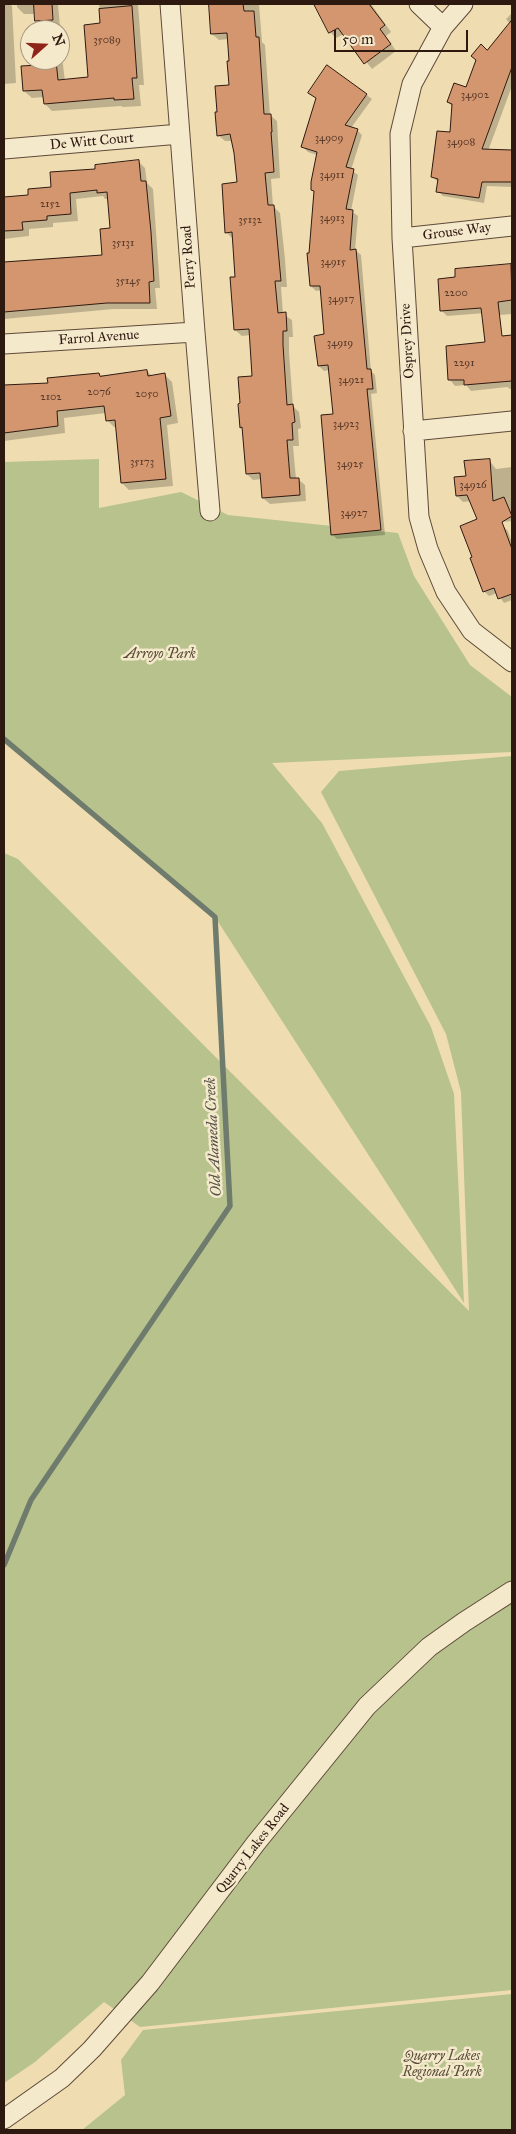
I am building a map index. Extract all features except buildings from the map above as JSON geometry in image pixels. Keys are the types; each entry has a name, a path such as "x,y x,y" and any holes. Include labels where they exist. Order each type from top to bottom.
{"street":[{"name":"Perry Road","path":"170,4 194,332 210,511"},
{"path":"419,4 443,27"},
{"name":"Osprey Drive","path":"463,4 443,27 412,84 400,134 402,238 419,517 433,563 446,592 472,630 512,662"},
{"name":"De Witt Court","path":"4,149 180,134"},
{"name":"Grouse Way","path":"402,238 512,226"},
{"name":"Farrol Avenue","path":"4,344 194,332"},
{"path":"413,432 512,421"},
{"name":"Quarry Lakes Road","path":"4,2119 62,2078 92,2049 150,1983 256,1843 368,1706 429,1647 512,1591"}],"green space":[{"name":"Arroyo Park","path":"99,459 99,508 181,492 228,515 398,533 414,576 470,665 512,697 512,752 272,763 322,823 431,1027 454,1094 464,1303 215,917 4,743 4,462"},
{"path":"512,756 512,1990 140,2027 104,2002 35,2062 4,2083 4,853 18,859 469,1311 461,1092 446,1034 321,792 339,771"},
{"name":"Quarry Lakes Regional Park","path":"512,1994 512,2130 82,2130 125,2095 121,2060 143,2030"}],"waterway":[{"name":"Old Alameda Creek","path":"4,739 215,917 230,1206 31,1500 4,1565"}]}
